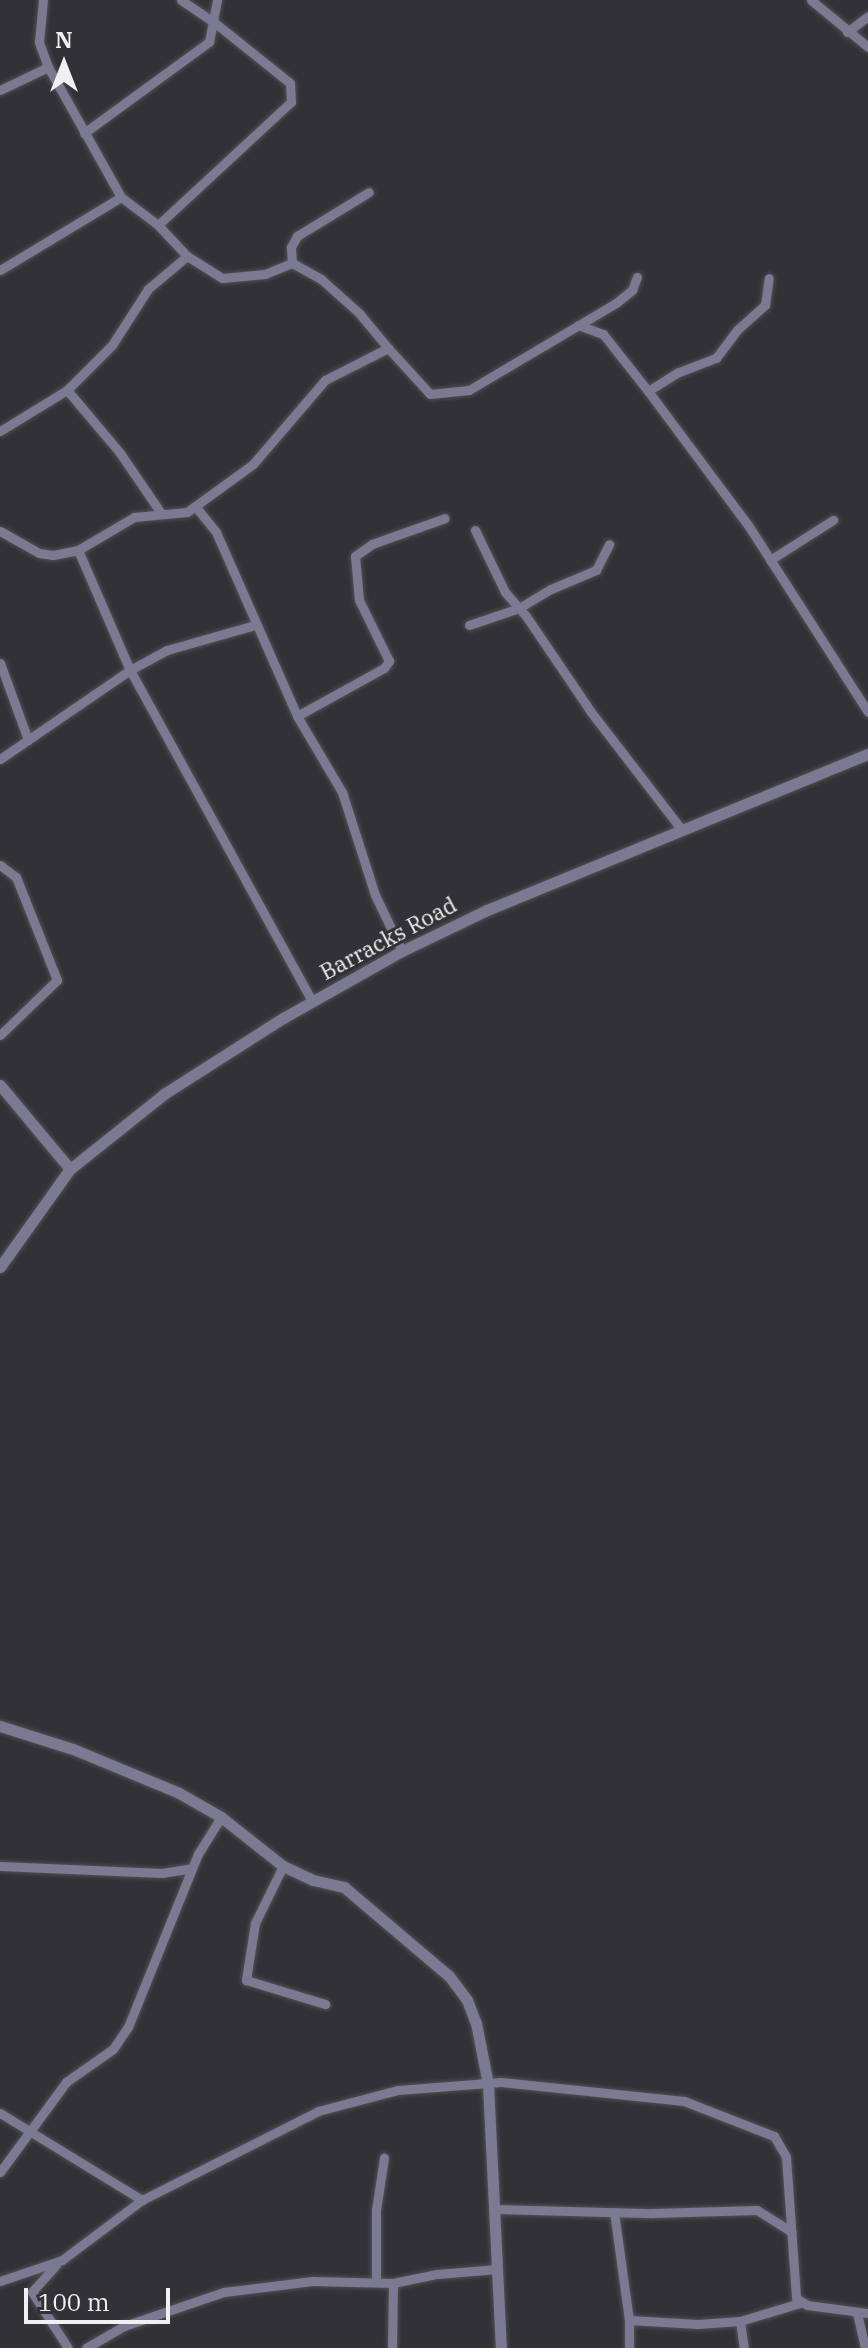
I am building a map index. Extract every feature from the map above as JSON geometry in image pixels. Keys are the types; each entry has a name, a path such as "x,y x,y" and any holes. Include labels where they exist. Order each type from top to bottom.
{"street":[{"path":"43,0 39,42 48,67 121,197 158,225 187,256 222,278 265,274 292,263"},
{"path":"158,225 291,102 290,83 181,0"},
{"path":"84,133 209,42 217,0"},
{"path":"811,0 868,47"},
{"path":"847,32 868,16"},
{"path":"0,90 48,67"},
{"path":"292,263 291,247 297,236 369,192"},
{"path":"0,270 121,197"},
{"path":"0,431 67,390 112,345 148,289 187,256"},
{"path":"292,263 321,279 340,296 430,394 469,390 625,296 637,277"},
{"path":"648,391 679,372 716,358 737,330 765,305 769,278"},
{"path":"578,325 603,334 648,391 748,525 868,712"},
{"path":"0,531 39,553 78,550 134,517 187,512 253,464 325,380 388,348"},
{"path":"67,390 120,453 161,513"},
{"path":"195,506 216,532 297,716 342,792 375,895 402,951"},
{"path":"297,716 384,668 389,661 359,600 355,556 372,544 445,518"},
{"path":"770,560 833,520"},
{"path":"475,530 505,592 591,712 681,829"},
{"path":"469,625 519,608 551,589 596,570 609,544"},
{"path":"78,550 130,670 312,1001"},
{"path":"0,759 130,670 167,650 255,625"},
{"path":"0,663 28,740"},
{"name":"Barracks Road","path":"2,1260 70,1169 164,1094 312,1001 402,951 487,910 868,754"},
{"path":"0,865 16,877 57,980 0,1035"},
{"path":"0,1085 70,1169"},
{"path":"0,1726 73,1749 179,1793 221,1817 283,1866 313,1880 344,1887 449,1976 467,2000 476,2023 488,2084 501,2348"},
{"path":"0,2172 66,2082 113,2049 128,2027 192,1868 221,1817"},
{"path":"0,1866 162,1873 192,1868"},
{"path":"283,1866 255,1923 246,1980 325,2004"},
{"path":"68,2348 32,2292 62,2260 142,2200 318,2111 398,2090 488,2084 684,2101 763,2130 779,2141 786,2157 795,2292 800,2303"},
{"path":"0,2113 142,2200"},
{"path":"376,2282 376,2210 384,2158"},
{"path":"495,2209 614,2212 757,2210 792,2232"},
{"path":"614,2212 629,2320 629,2348"},
{"path":"1,2279 62,2260"},
{"path":"86,2348 124,2326 224,2292 312,2281 393,2283 498,2269"},
{"path":"392,2348 393,2283"},
{"path":"629,2320 698,2324 740,2321 800,2303 863,2313 865,2348"},
{"path":"740,2321 744,2348"}]}
